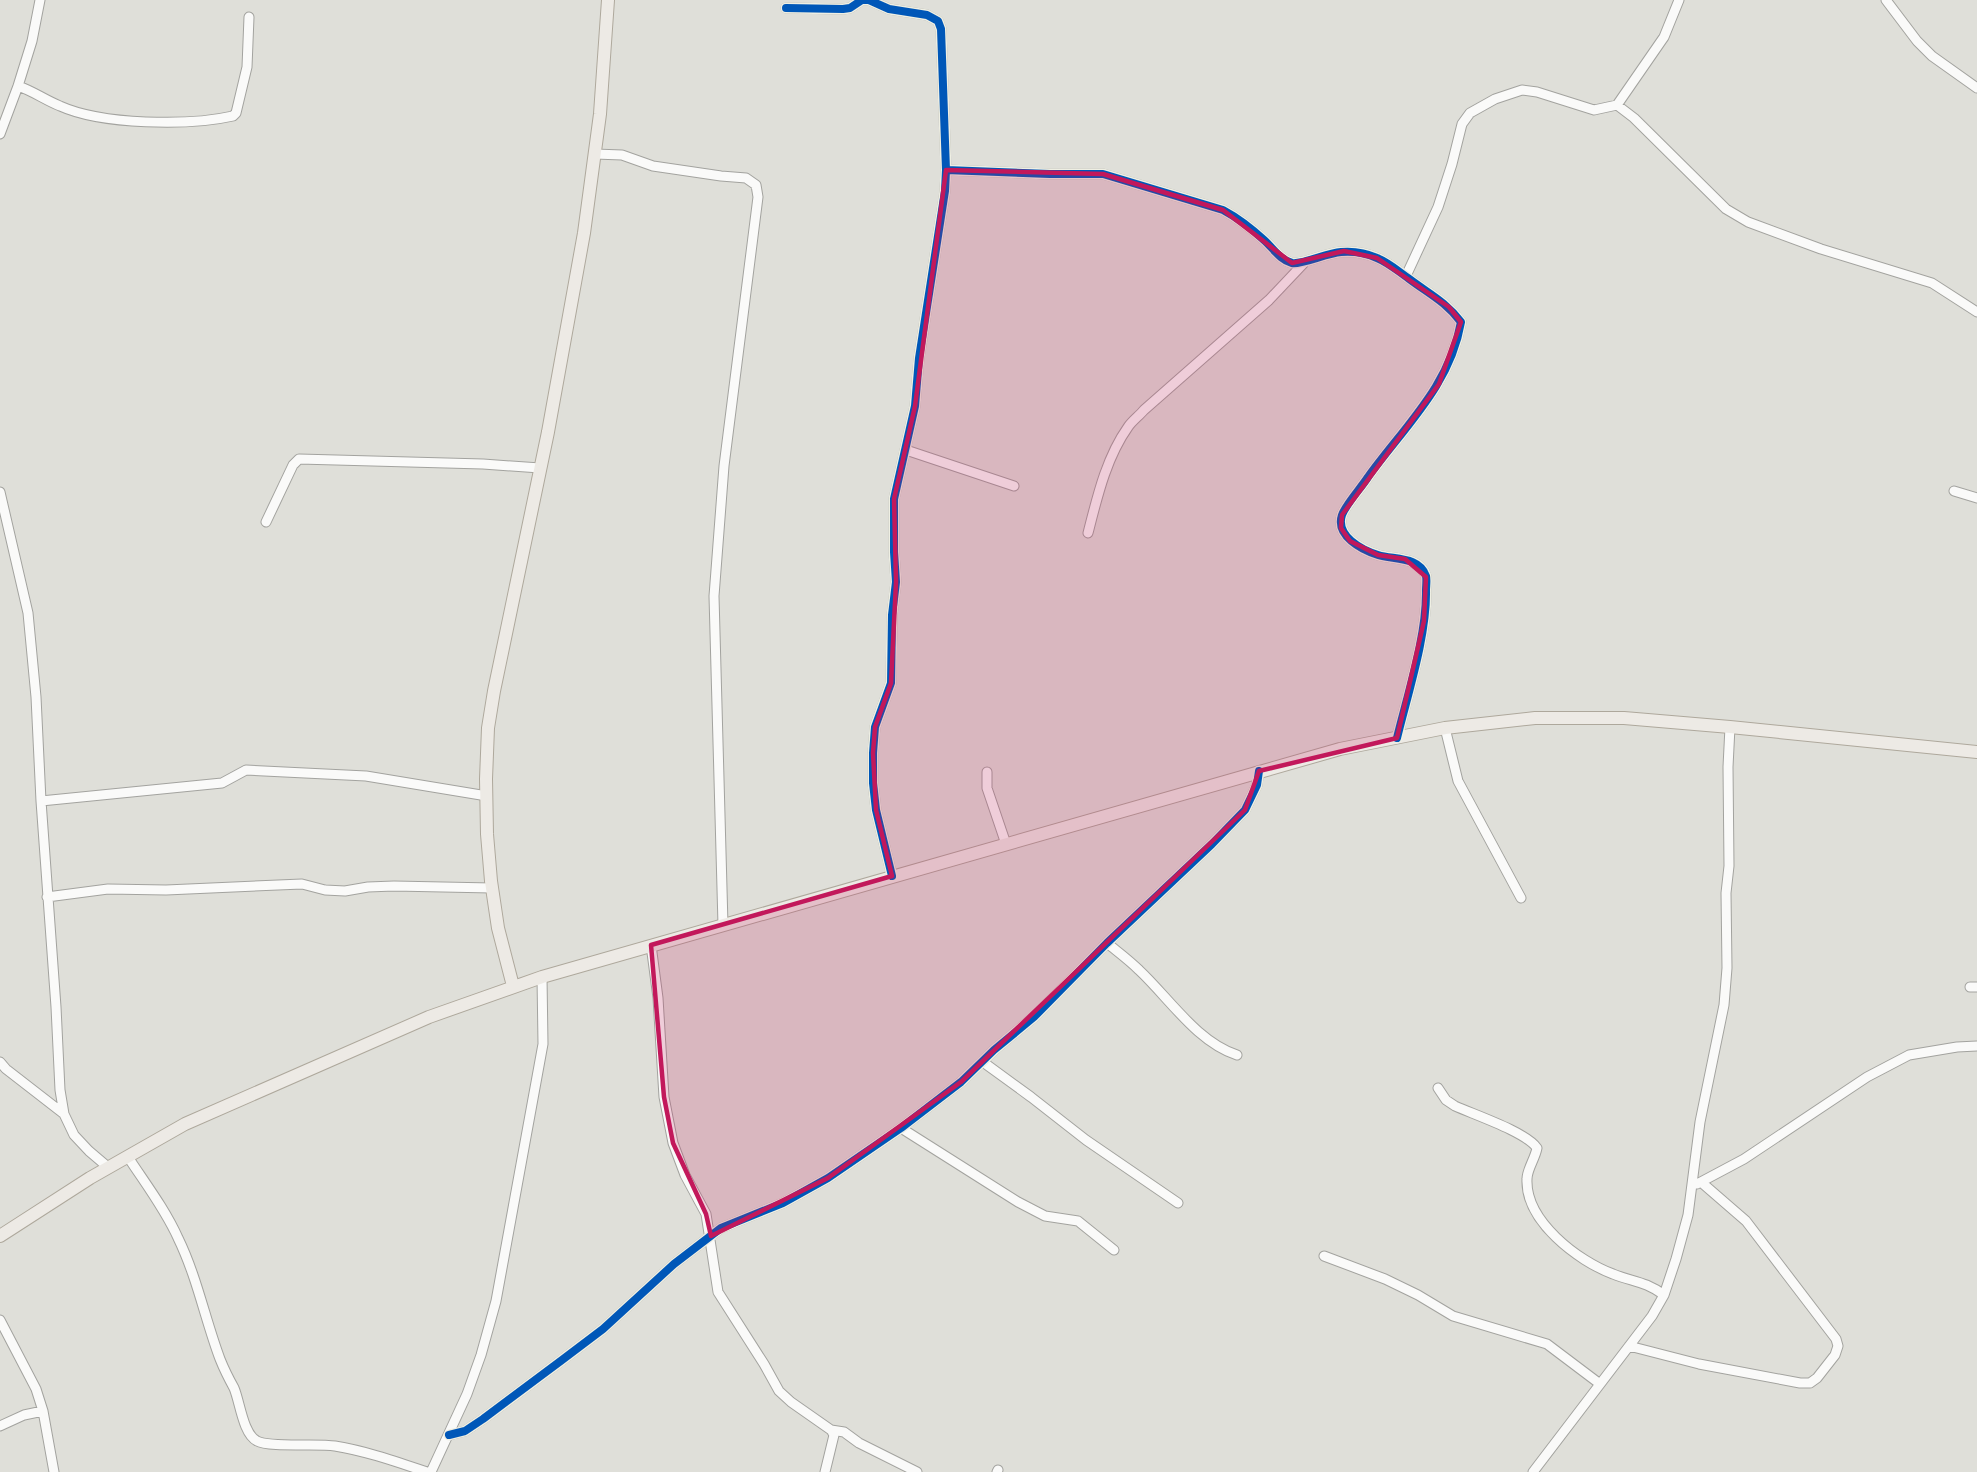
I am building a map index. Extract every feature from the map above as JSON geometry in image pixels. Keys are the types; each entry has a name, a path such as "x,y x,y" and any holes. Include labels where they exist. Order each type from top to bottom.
{"main road":[{"path":"513,986 498,928 492,888 487,834 488,728 584,233 600,114 608,0"},
{"path":"0,1236 128,1156 185,1124 429,1017 513,986 1340,749 1444,728 1535,718 1624,718 1977,752"}],"street":[{"path":"0,134 32,41 40,0"},
{"path":"786,8 843,9 862,0 869,0 889,9 927,15 938,21 941,29 945,191 919,358 915,406 894,499 896,582 892,615 891,683 875,727 873,753 876,810 892,876"},
{"path":"1406,276 1438,207 1462,124 1470,113 1495,99 1522,90 1537,92 1594,110 1617,105 1664,37 1679,0"},
{"path":"1886,0 1917,41 1932,56 1977,88"},
{"path":"18,86 60,107 115,119 183,123 233,116 236,113 247,67 249,17"},
{"path":"1617,105 1634,118 1726,209 1748,222 1821,249 1932,283 1977,312"},
{"path":"595,154 622,155 653,166 746,178 756,185 758,197 724,466 714,596 723,925"},
{"path":"946,170 1103,174 1223,210 1235,216 1281,258 1299,264 1327,254 1344,251 1377,258 1449,307 1461,322 1457,344 1439,384 1342,516 1341,528 1350,541 1378,555 1405,559 1419,566 1426,577 1424,621 1397,738"},
{"path":"1088,533 1100,489 1128,427 1269,300 1306,261"},
{"path":"906,450 1014,486"},
{"path":"266,522 293,465 299,459 483,464 540,468"},
{"path":"1954,491 1977,498"},
{"path":"0,492 28,613 36,697 60,1090 64,1114 74,1135 109,1168"},
{"path":"1533,1472 1652,1316 1664,1295 1697,1185 1701,1122 1724,1005 1727,968 1726,893 1729,866 1730,727"},
{"path":"1444,728 1458,781 1521,898"},
{"path":"41,801 222,783 246,770 366,776 487,796"},
{"path":"449,1435 465,1431 483,1419 603,1329 674,1264 721,1228 783,1203 828,1178 902,1128 961,1082 994,1050 1034,1017 1245,810 1257,785 1259,771"},
{"path":"987,772 987,788 1006,844"},
{"path":"47,897 108,888 166,890 302,884 325,890 345,891 394,886 492,888"},
{"path":"1107,943 1140,970 1182,1016 1222,1050 1237,1055"},
{"path":"651,945 658,998 664,1097 671,1131 685,1175 706,1214 718,1292 779,1391 831,1430 834,1435 825,1472"},
{"path":"128,1156 165,1213 189,1262 220,1359 235,1391 251,1436 258,1442 269,1444 332,1445 354,1449 433,1471 471,1385 496,1301 543,1044 542,976"},
{"path":"1697,1185 1744,1159 1867,1077 1909,1056 1957,1047 1977,1047"},
{"path":"983,1062 1086,1140 1178,1203"},
{"path":"2,1069 64,1114"},
{"path":"1438,1088 1446,1100 1455,1106 1527,1138 1534,1144 1537,1148 1527,1177 1528,1188 1539,1218 1549,1232 1592,1264 1613,1274 1640,1281 1664,1295"},
{"path":"902,1128 1018,1202 1045,1215 1078,1221 1114,1250"},
{"path":"1629,1346 1699,1364 1800,1383 1810,1383 1817,1378 1835,1355 1838,1346 1836,1339 1746,1221 1697,1185"},
{"path":"1324,1256 1385,1278 1418,1294 1453,1316 1547,1344 1600,1384"},
{"path":"0,1320 36,1389 43,1412 54,1472"},
{"path":"0,1426 24,1415 43,1412"},
{"path":"831,1430 844,1432 860,1443 917,1472"}],"highlighted area":[{"path":"946,170 1103,174 1223,210 1292,263 1344,251 1377,258 1449,307 1461,322 1439,384 1342,515 1341,528 1350,541 1378,555 1405,559 1426,577 1424,621 1397,738 1259,771 1245,810 961,1082 828,1178 711,1236 706,1214 673,1143 664,1097 651,945 892,876 876,810 873,753 875,727 891,683 896,582 894,499 915,406"}],"cycle path":[{"path":"786,8 843,9 850,8 862,0 869,0 889,9 927,15 938,21 941,29 945,191 919,358 915,406 894,499 896,582 892,615 891,683 875,727 873,753 876,810 892,876"},
{"path":"946,170 1103,174 1223,210 1249,227 1280,257 1292,263 1341,252 1359,253 1377,258 1436,298 1461,322 1447,366 1436,386 1342,515 1342,529 1351,541 1378,555 1412,562 1418,565 1426,576 1420,645 1397,738"},
{"path":"449,1435 465,1431 483,1419 603,1329 674,1264 721,1228 783,1203 828,1178 901,1128 961,1082 994,1050 1034,1017 1245,810 1257,785 1259,771"}]}
